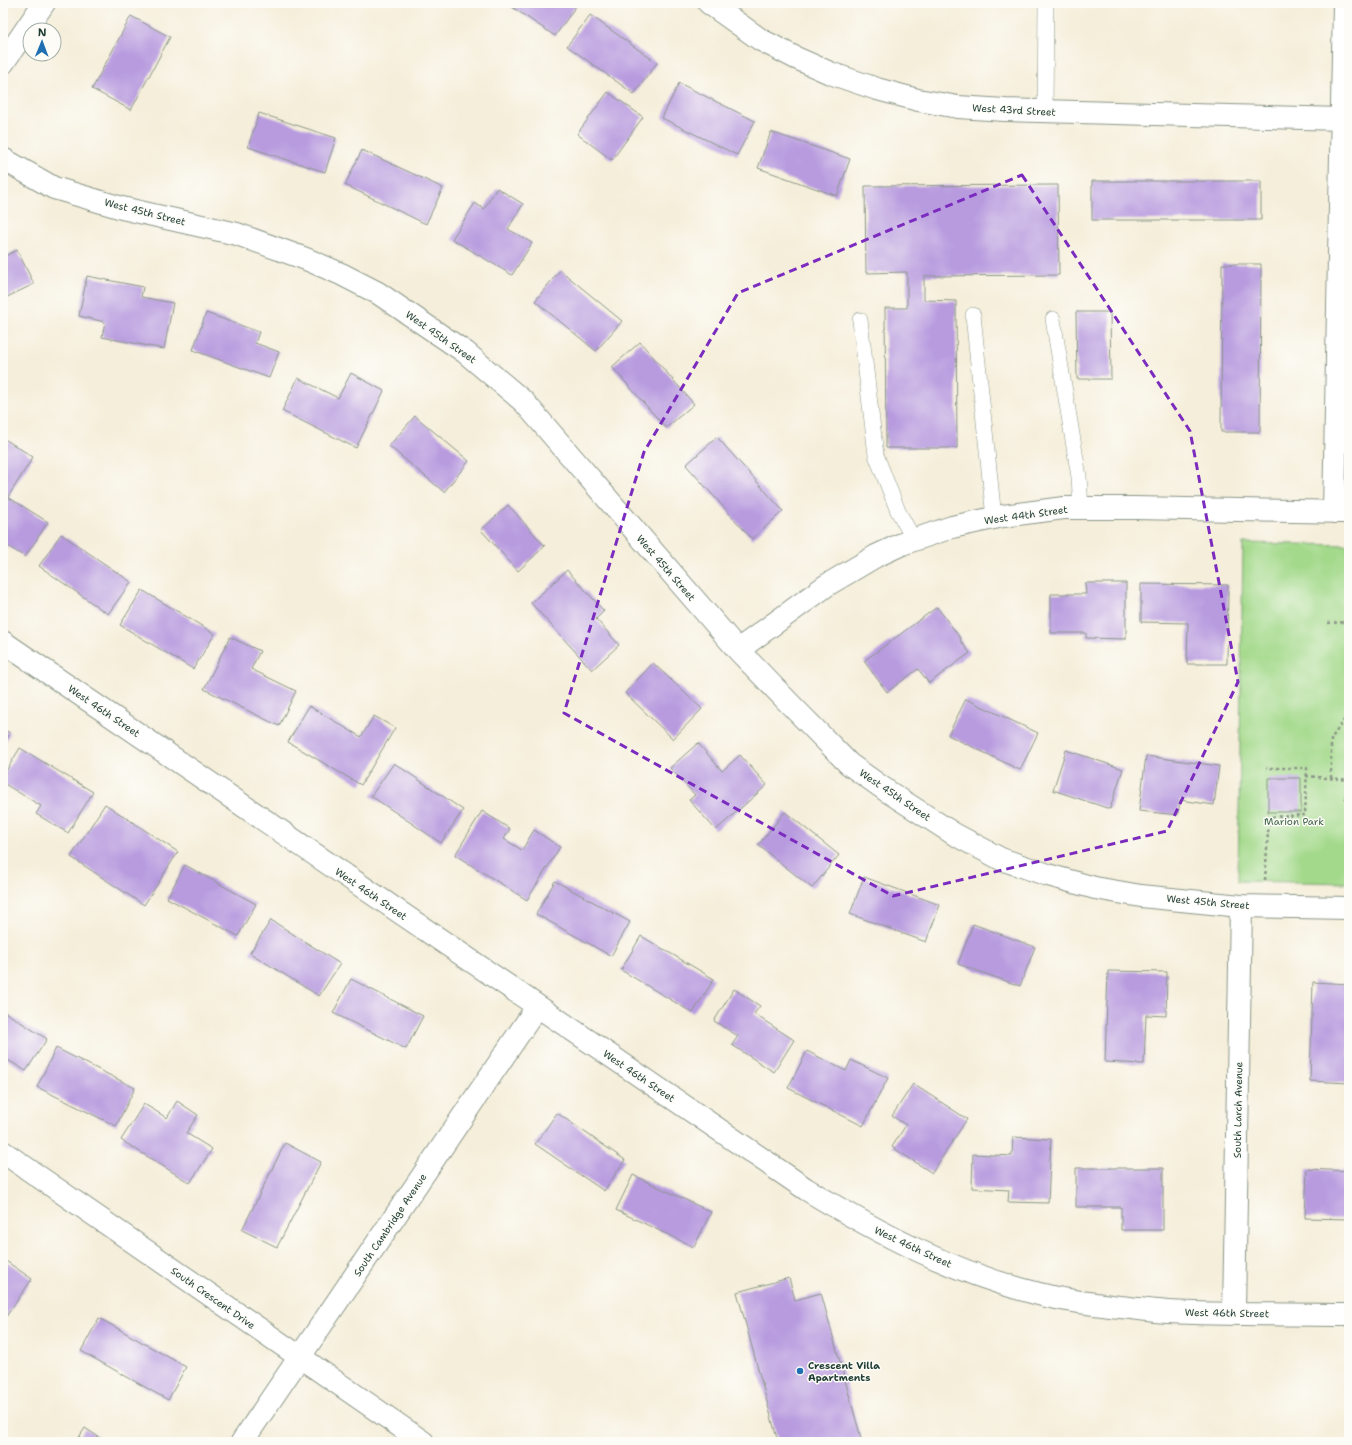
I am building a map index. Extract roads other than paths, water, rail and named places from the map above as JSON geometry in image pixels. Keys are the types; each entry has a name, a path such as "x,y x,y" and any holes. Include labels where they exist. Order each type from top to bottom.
{"street":[{"path":"3,63 44,3"},
{"name":"West 43rd Street","path":"710,3 761,40 789,55 830,73 877,89 918,100 958,107 1045,111 1343,119"},
{"path":"1342,512 1345,166 1343,119 1344,3"},
{"name":"West 45th Street","path":"3,159 54,188 122,208 237,234 306,258 378,293 465,352 524,402 738,650 849,764 887,791 954,834 1001,859 1048,875 1095,888 1141,896 1241,906 1349,908"},
{"name":"West 44th Street","path":"738,650 828,585 876,556 914,540 952,527 994,518 1064,508 1342,512"},
{"name":"West 46th Street","path":"3,642 806,1189 863,1223 938,1260 984,1277 1039,1294 1079,1302 1167,1312 1349,1315"},
{"name":"South Larch Avenue","path":"1234,1313 1241,906"},
{"name":"South Cambridge Avenue","path":"242,1442 537,1007"},
{"name":"South Crescent Drive","path":"3,1152 423,1442"}],"lane":[{"path":"1045,111 1046,3"},
{"path":"973,314 994,518"},
{"path":"1053,319 1079,477 1081,508"},
{"path":"860,320 876,455 898,511 914,540"}],"place":[{"name":"Crescent Villa Apartments","path":"800,1371"}],"park label":[{"name":"Marion Park","path":"1294,821"}]}
